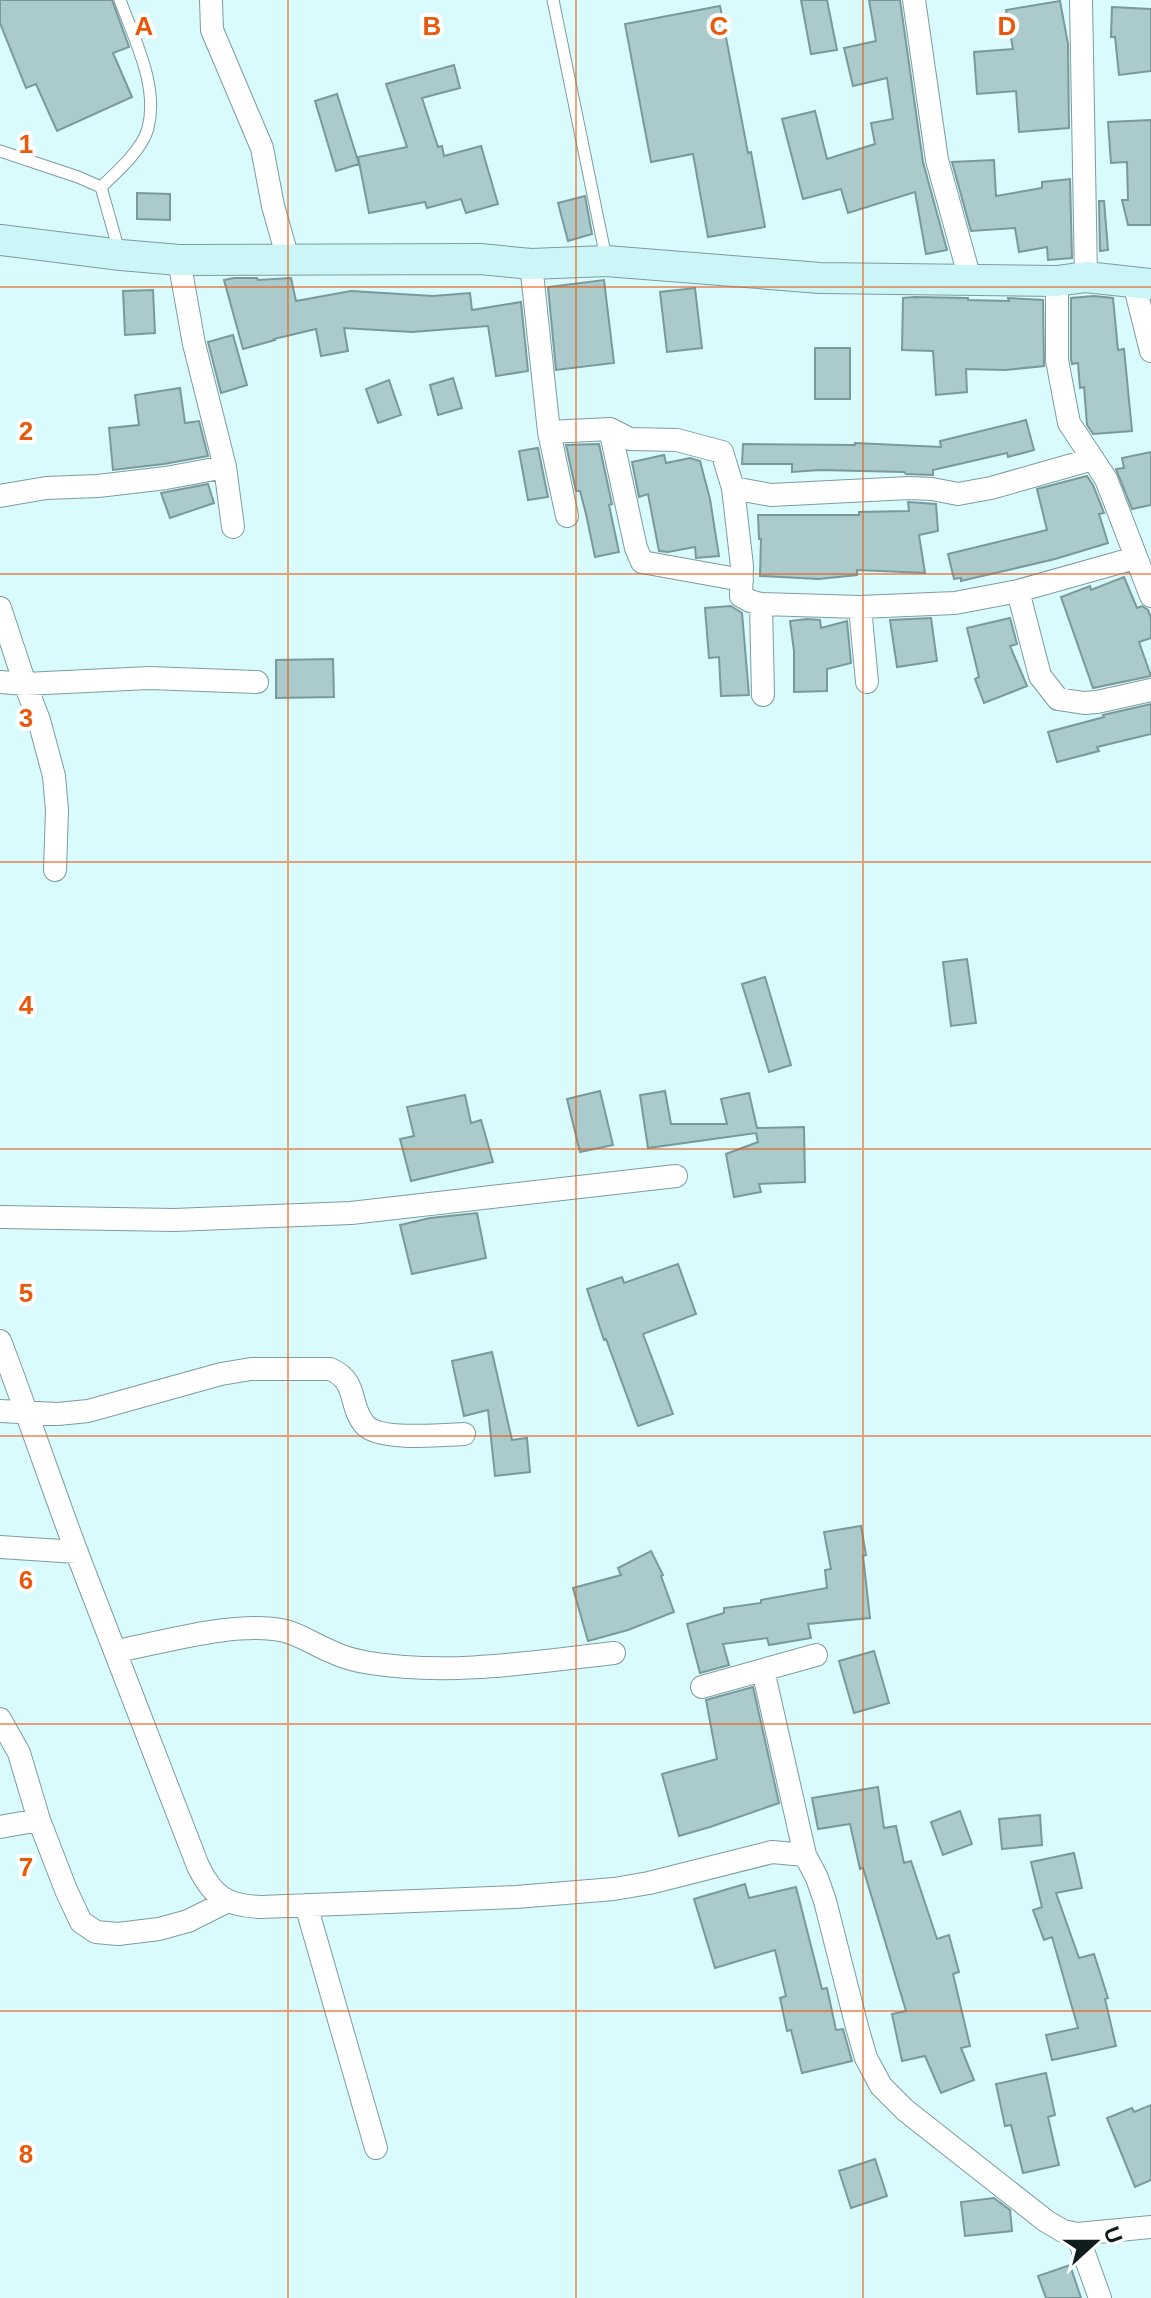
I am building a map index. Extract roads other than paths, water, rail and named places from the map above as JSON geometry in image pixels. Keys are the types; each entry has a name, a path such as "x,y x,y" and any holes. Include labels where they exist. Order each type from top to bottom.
{"street":[{"path":"211,0 212,30 262,148 273,206 288,259"},
{"path":"914,0 937,160 970,279"},
{"path":"1081,0 1072,279 1057,360 1069,423 1106,479 1151,596"},
{"path":"0,240 179,260 480,259 531,264 606,261 820,278 1072,279 1142,284 1151,351"},
{"path":"179,260 194,344 225,467 233,527"},
{"path":"531,264 549,432 567,516"},
{"path":"549,432 610,429 630,439 677,440 722,452 733,488 741,596 761,604 860,607 955,603 1018,591 1135,558"},
{"path":"610,429 636,548 642,562 742,580"},
{"path":"733,488 771,495 909,488 958,494 991,488 1093,459"},
{"path":"0,496 46,488 166,478 225,467"},
{"path":"1018,591 1040,676 1058,699 1097,702 1151,690"},
{"path":"761,604 763,695"},
{"path":"860,607 867,682"},
{"path":"0,608 39,720 54,776 57,810 55,870"},
{"path":"0,682 25,684 149,678 257,682"},
{"path":"0,1217 174,1220 351,1213 676,1176"},
{"path":"0,1341 77,1552 198,1866 207,1886 228,1901 239,1906 516,1897 649,1883 772,1852 805,1855"},
{"path":"0,1411 58,1414 88,1411 221,1374 251,1369 330,1369 341,1374 348,1383 365,1425 377,1432 397,1435 464,1434"},
{"path":"0,1547 77,1552"},
{"path":"117,1651 223,1631 260,1628 287,1631 334,1653 369,1663 429,1668 509,1664 614,1653"},
{"path":"702,1687 816,1655"},
{"path":"763,1670 805,1855 825,1901 866,2058 881,2086 905,2110 1063,2231 1077,2234 1151,2227"},
{"path":"0,1719 19,1753 39,1820 81,1922 96,1932 118,1934 159,1929 188,1921 228,1901"},
{"path":"0,1827 39,1820"},
{"path":"306,1905 376,2148"},
{"path":"1077,2234 1100,2298"}],"lane":[{"path":"101,187 120,169 148,130 151,95 120,0"},
{"path":"553,0 606,261"},
{"path":"0,151 101,187"},
{"path":"101,187 121,255"}]}
